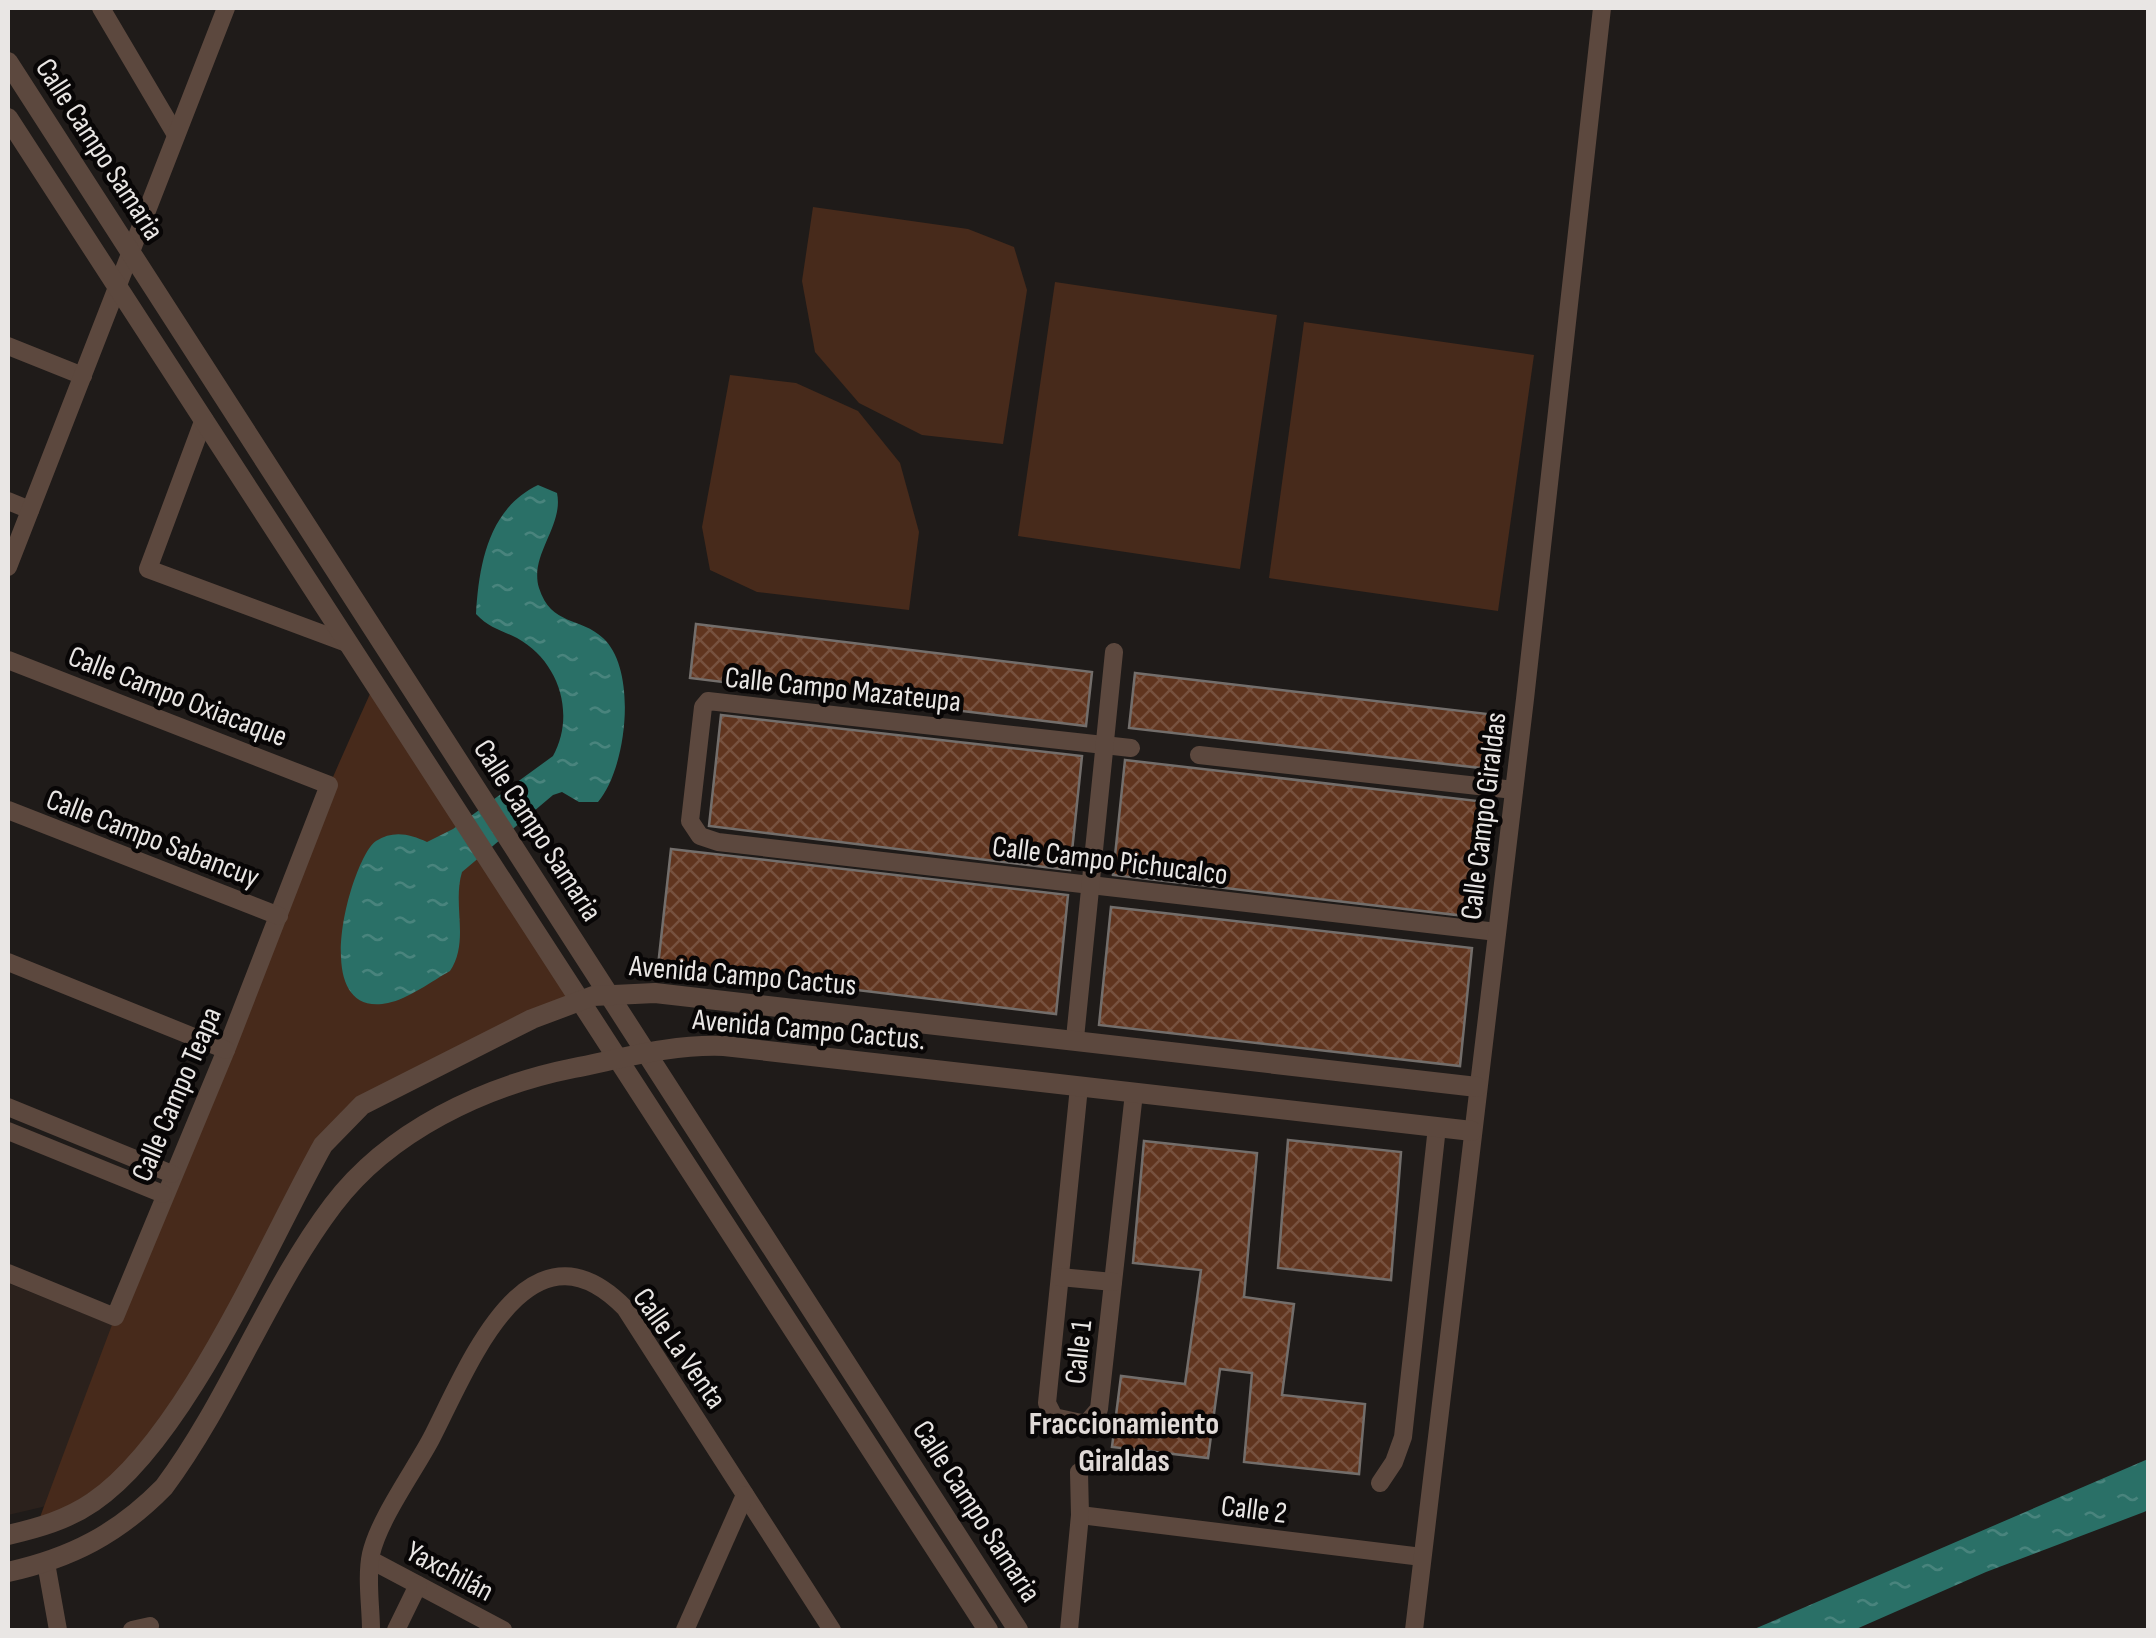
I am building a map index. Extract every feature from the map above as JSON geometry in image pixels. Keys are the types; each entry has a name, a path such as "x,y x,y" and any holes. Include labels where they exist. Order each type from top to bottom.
{"street":[{"path":"101,8 176,135"},
{"path":"8,566 226,8"},
{"name":"Calle Campo Giraldas","path":"1414,1630 1602,8"},
{"name":"Calle Campo Samaria","path":"8,62 1018,1630"},
{"name":"Calle Campo Samaria","path":"8,118 988,1630"},
{"path":"8,346 83,376"},
{"path":"204,419 148,569 347,643"},
{"path":"8,501 30,510"},
{"path":"1075,1038 1114,652"},
{"name":"Calle Campo Oxiacaque","path":"8,660 329,784"},
{"name":"Calle Campo Mazateupa","path":"718,842 700,836 690,821 703,707 708,702 1131,748"},
{"path":"1199,755 1514,790"},
{"name":"Calle Campo Teapa","path":"8,1273 114,1317 226,1050 329,784"},
{"name":"Calle Campo Sabancuy","path":"8,810 279,916"},
{"name":"Calle Campo Pichucalco","path":"718,842 1497,932"},
{"path":"8,962 226,1050"},
{"name":"Avenida Campo Cactus","path":"8,1535 57,1522 94,1502 142,1458 172,1416 323,1145 344,1119 422,1074 579,1000 608,994 655,993 1075,1038 1477,1087"},
{"name":"Avenida Campo Cactus.","path":"8,1572 46,1564 89,1548 131,1519 164,1488 330,1208 360,1174 434,1120 500,1089 644,1052 724,1046 1472,1131"},
{"name":"Calle 1","path":"1079,1086 1049,1412 1060,1419 1086,1424 1099,1410 1134,1093"},
{"path":"8,1107 172,1174"},
{"path":"1380,1482 1394,1462 1403,1436 1437,1127"},
{"path":"8,1130 163,1194"},
{"path":"1060,1277 1113,1282"},
{"name":"Calle La Venta","path":"372,1630 370,1560 488,1332 521,1291 546,1279 586,1282 625,1308 832,1630"},
{"path":"1069,1630 1080,1516 1079,1472"},
{"path":"685,1630 745,1495"},
{"name":"Calle 2","path":"1080,1516 1422,1557"},
{"name":"Yaxchilán","path":"370,1560 503,1630"},
{"path":"46,1564 58,1630"},
{"path":"396,1630 418,1585"}],"shaded area":[{"path":"813,207 968,229 1014,247 1027,290 1003,444 922,435 859,403 815,352 802,281"},
{"path":"1055,282 1277,315 1240,569 1018,536"},
{"path":"1304,322 1534,355 1498,611 1269,578"},
{"path":"730,375 796,383 858,411 900,463 919,532 909,610 757,592 710,570 702,527"},
{"path":"374,685 579,1000 353,1111 142,1458 36,1528 240,998"},
{"path":"8,1283 117,1327 55,1504 8,1515"}],"water":[{"path":"538,485 557,493 558,505 537,576 544,600 559,615 603,638 621,672 624,719 616,767 598,802 579,802 562,792 553,795 462,872 459,948 450,971 396,1001 363,1002 348,987 341,963 347,904 366,853 376,841 389,835 408,835 427,842 453,829 553,756 560,740 563,706 544,660 532,648 476,614 484,558 497,523 521,495"},
{"path":"2148,1459 2148,1510 2144,1512 1986,1572 1854,1630 1752,1630"}],"building":[{"path":"696,624 1092,672 1086,726 690,678"},
{"path":"1135,673 1496,715 1490,769 1129,728"},
{"path":"721,715 1082,756 1070,870 709,826"},
{"path":"1125,760 1486,802 1474,917 1113,875"},
{"path":"671,849 1068,895 1056,1014 658,966"},
{"path":"1111,907 1472,948 1460,1066 1099,1025"},
{"path":"1288,1140 1401,1152 1391,1280 1278,1268"},
{"path":"1144,1141 1257,1153 1244,1297 1294,1304 1282,1395 1365,1404 1359,1474 1244,1462 1252,1373 1220,1369 1208,1458 1112,1447 1121,1376 1185,1384 1201,1270 1133,1263"}],"district":[{"name":"Fraccionamiento Giraldas","path":"1124,1442"}]}
